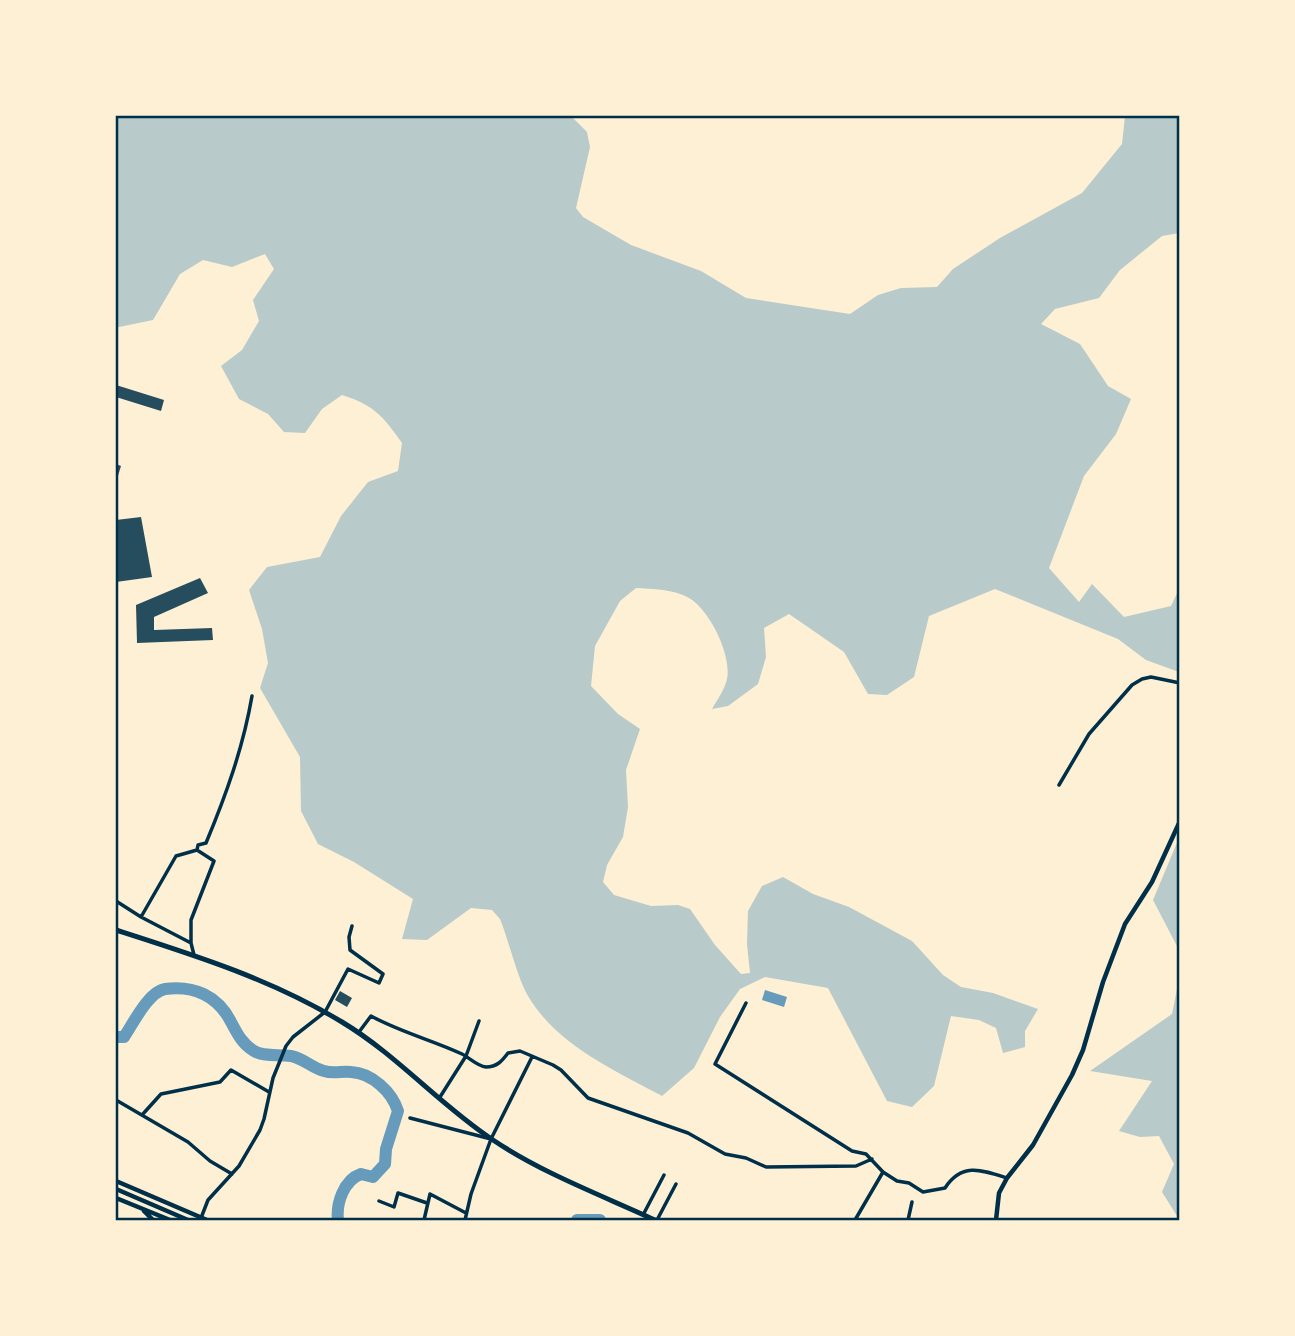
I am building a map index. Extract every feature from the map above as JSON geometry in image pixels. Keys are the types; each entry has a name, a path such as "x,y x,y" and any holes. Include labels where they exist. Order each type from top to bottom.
{"highway":[{"path":"116,930 194,954 264,981 325,1012 359,1032 491,1139 519,1156 656,1220"}],"main road":[{"path":"996,1220 999,1193 1033,1144 1072,1075 1125,924 1152,882 1180,821"},
{"path":"116,1181 207,1220"},
{"path":"116,1189 188,1220"},
{"path":"116,1198 170,1220"},
{"path":"142,1209 153,1220"}],"street":[{"path":"1059,785 1088,734 1132,685 1151,677 1180,683"},
{"path":"197,850 198,845 206,843 224,799 245,738 252,696"},
{"path":"141,917 176,856 197,850 214,861 191,920 194,954"},
{"path":"116,901 191,943"},
{"path":"201,1219 208,1200 232,1174 260,1130 273,1078 283,1051 293,1037 325,1012 348,969 379,983 383,974 350,950 349,936 352,926"},
{"path":"746,1003 715,1065 852,1150 866,1154 897,1181 909,1183 923,1192 945,1188 952,1177 979,1169 1007,1178"},
{"path":"359,1032 371,1016 394,1028 466,1056 480,1066 499,1064 513,1051 532,1057 561,1070 588,1098 688,1133 725,1154 746,1158 766,1167 856,1166 872,1159"},
{"path":"440,1097 466,1056 479,1021"},
{"path":"466,1220 471,1194 491,1139 532,1057"},
{"path":"142,1115 161,1094 220,1082 232,1070 269,1092"},
{"path":"116,1101 188,1142 210,1161 232,1174"},
{"path":"410,1118 491,1139"},
{"path":"855,1220 884,1172"},
{"path":"643,1215 664,1175"},
{"path":"656,1220 676,1184"},
{"path":"379,1201 394,1207 398,1193 428,1203"},
{"path":"424,1220 430,1194 466,1214"},
{"path":"908,1220 912,1202"}],"shaded area":[{"path":"116,116 571,116 587,132 590,147 576,208 583,217 631,245 701,271 746,298 850,314 878,295 901,288 937,287 953,269 1000,238 1082,193 1122,144 1125,116 1179,116 1179,233 1162,236 1120,270 1099,298 1055,309 1041,324 1080,344 1108,386 1131,399 1116,434 1084,476 1049,568 1079,602 1092,584 1124,617 1171,606 1179,589 1179,672 1146,660 1118,639 995,589 929,616 914,677 887,695 868,694 844,652 789,614 764,628 766,657 758,684 728,706 712,709 727,679 728,669 723,646 712,623 697,604 670,591 636,588 620,601 595,646 591,686 618,714 640,729 626,770 628,807 623,837 607,865 603,882 614,895 651,906 678,905 690,909 715,945 741,974 750,973 748,911 762,886 783,877 813,894 849,907 912,941 943,975 961,987 993,993 1038,1009 1025,1031 1025,1047 1003,1053 996,1028 979,1020 951,1016 934,1086 912,1107 887,1101 828,988 765,977 740,989 720,1017 694,1068 662,1096 588,1055 554,1029 528,996 500,919 492,910 471,908 427,940 402,939 413,899 354,862 318,844 301,811 300,757 260,688 268,663 262,629 249,590 267,567 320,557 341,516 368,482 398,471 402,443 370,407 342,395 322,409 305,433 284,432 268,414 239,399 221,366 242,350 259,321 253,300 274,269 265,254 232,267 203,260 180,274 153,320 116,326"},
{"path":"1179,838 1180,950 1153,900"},
{"path":"1179,979 1180,1219 1162,1192 1174,1164 1159,1136 1140,1137 1119,1131 1152,1081 1090,1071 1172,1014"}],"water":[{"path":"765,990 787,997 784,1007 762,1000"}],"building":[{"path":"116,385 164,400 161,411 116,397"},
{"path":"116,464 121,466 116,482"},
{"path":"141,517 152,577 116,582 116,520"},
{"path":"200,578 208,593 154,617 154,630 212,628 213,640 137,643 136,605"},
{"path":"340,991 352,998 347,1007 335,1000"}],"waterway":[{"path":"116,1037 124,1037 147,1002 159,991 186,989 204,994 219,1005 240,1038 254,1051 295,1057 327,1072 359,1073 374,1080 391,1097 398,1111 386,1149 385,1164 373,1177 361,1174 350,1181 338,1206 338,1220"},
{"path":"577,1220 600,1220"}]}
